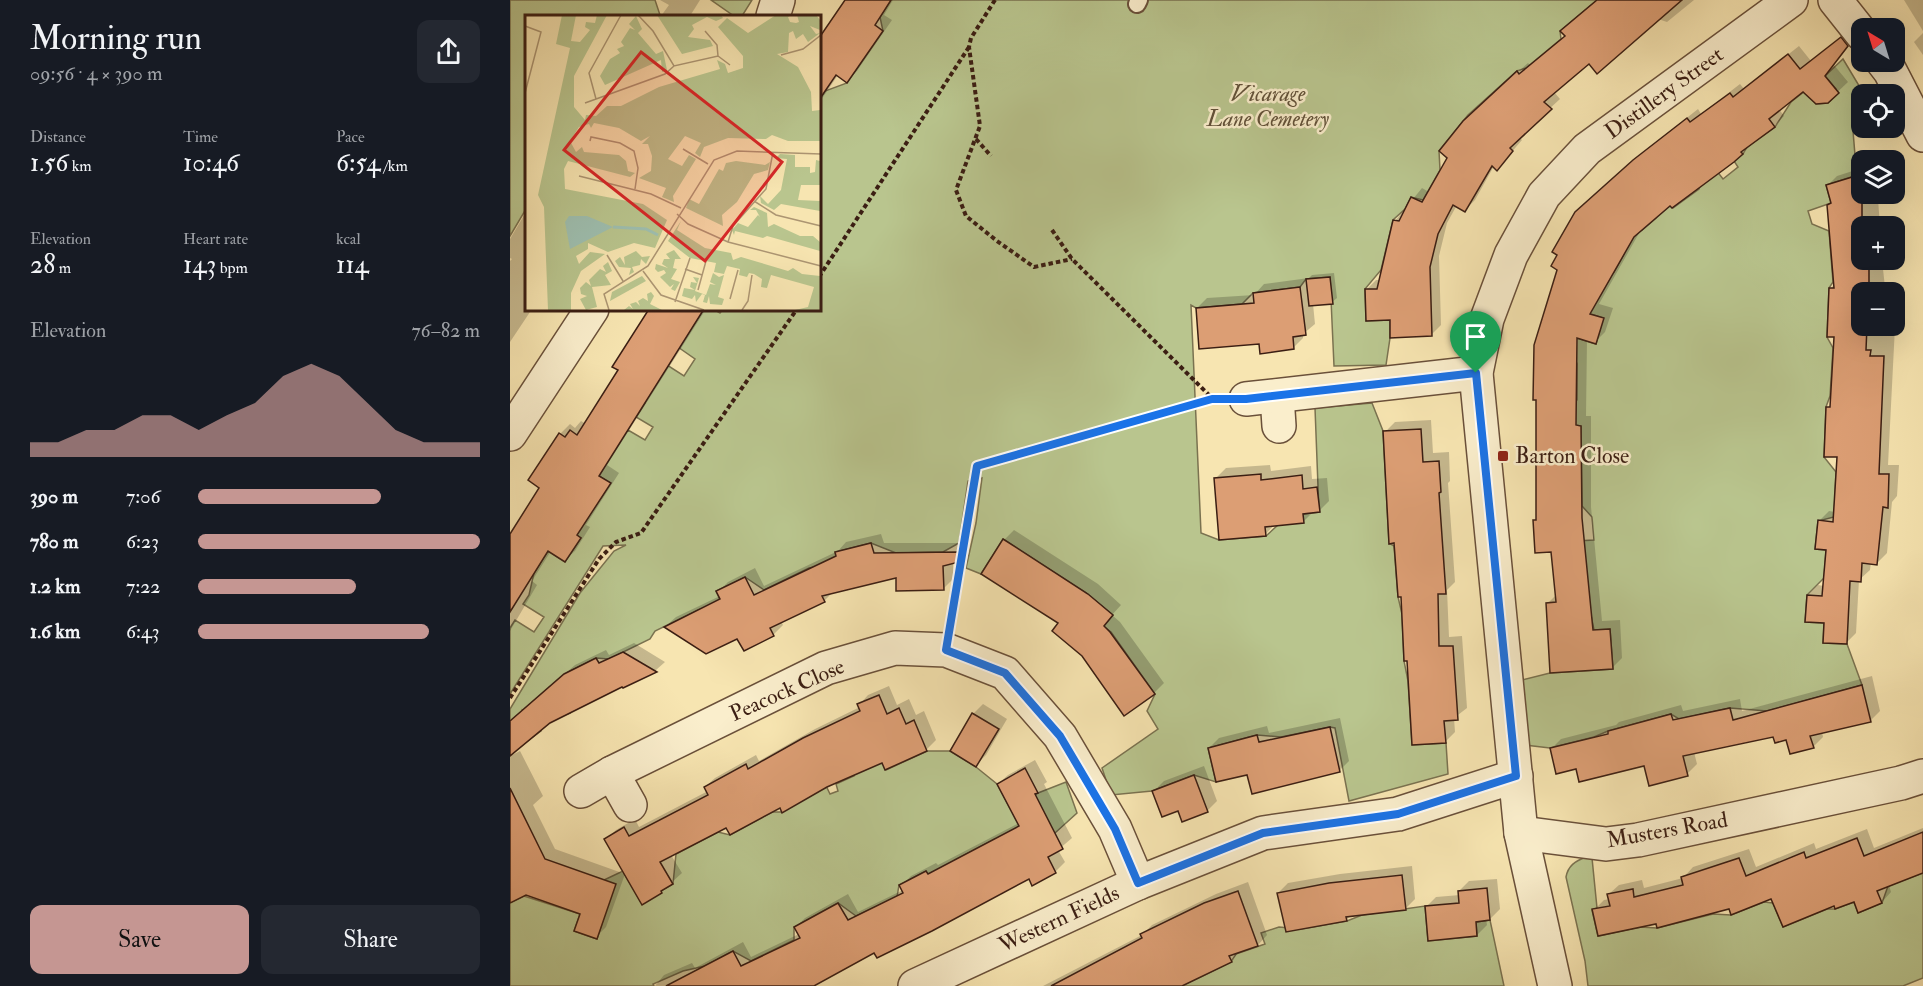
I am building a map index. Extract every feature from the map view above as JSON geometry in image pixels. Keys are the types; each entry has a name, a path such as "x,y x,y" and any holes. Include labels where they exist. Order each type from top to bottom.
{"street":[{"path":"773,15 778,0"},
{"name":"Distillery Street","path":"1476,373 1487,319 1510,255 1544,195 1587,149 1791,0"},
{"path":"1835,0 1851,20"},
{"path":"1891,72 1923,135"},
{"path":"510,434 591,310"},
{"path":"1267,407 1476,373 1521,834 1555,986"},
{"name":"Peacock Close","path":"581,790 826,668 895,648 946,650 1005,673 1060,736 1115,829 1138,883"},
{"path":"612,773 630,805"},
{"name":"Western Fields","path":"915,986 1138,883 1263,833 1398,814 1516,776"},
{"name":"Musters Road","path":"1521,834 1606,844 1638,840 1901,783 1923,776"}],"path":[{"path":"820,275 969,46 971,38 995,0"},
{"path":"969,46 980,126 956,190 966,216 1034,267 1072,259"},
{"path":"976,139 991,156"},
{"path":"1052,230 1072,259 1212,399"},
{"path":"510,698 599,559 616,542 641,533 796,310"},
{"path":"946,650 977,466 1212,399 1267,407"}],"green space":[{"path":"510,0 655,0 660,15 525,15 525,211 510,236"},
{"path":"711,0 752,0 743,15 733,15"},
{"name":"Vicarage Lane Cemetery","path":"891,0 1597,0 1560,31 1561,39 1526,68 1517,71 1468,115 1439,151 1440,170 1423,200 1411,197 1405,209 1393,220 1381,270 1365,289 1366,321 1390,320 1386,365 1334,366 1330,277 1306,279 1300,287 1253,293 1242,304 1196,308 1191,305 1201,533 1219,540 1266,536 1278,525 1303,514 1319,512 1315,408 1372,403 1383,431 1389,543 1394,546 1398,597 1402,614 1412,745 1446,743 1448,774 1349,801 1335,728 1330,727 1281,737 1257,735 1208,748 1216,782 1194,775 1152,791 1111,795 1102,768 1158,729 1147,711 1155,694 1111,632 1103,626 1113,615 1085,592 1003,539 981,574 966,568 976,523 982,478 968,481 959,543 943,552 896,553 871,543 835,552 838,564 809,568 764,590 745,577 716,591 721,602 698,610 655,631 650,639 609,659 596,658 568,672 559,690 570,713 556,718 523,710 541,731 510,754 510,709 580,593 614,551 626,545 603,546 510,694 510,628 515,620 534,632 544,617 523,604 529,595 534,573 548,551 565,562 581,538 554,521 601,498 610,483 590,470 628,430 645,440 653,427 636,417 645,403 647,389 664,363 684,376 695,359 675,345 690,330 703,310 715,310 720,313 722,310 820,310 820,98 825,91 847,83 883,31 880,17"},
{"path":"1843,59 1858,84 1851,84 1851,138 1854,138 1855,150 1851,150 1851,177 1826,185 1831,203 1808,211 1812,224 1829,231 1833,282 1829,288 1827,337 1833,348 1830,396 1826,407 1824,457 1836,472 1834,517 1818,521 1815,549 1826,550 1824,578 1807,595 1805,622 1824,623 1823,643 1847,644 1862,685 1767,711 1730,708 1679,719 1671,714 1550,748 1525,745 1522,680 1550,673 1613,669 1610,629 1594,630 1576,541 1594,540 1592,517 1582,506 1581,426 1569,425 1569,404 1577,400 1577,364 1567,335 1596,344 1603,318 1575,309 1598,264 1614,272 1624,254 1609,245 1642,230 1656,218 1665,199 1673,208 1699,189 1702,174 1713,166 1723,179 1738,167 1734,161 1743,154 1747,147 1775,127 1791,102 1805,91 1816,104 1828,103 1836,95 1836,89 1825,76"},
{"path":"874,745 886,770 927,751 950,751 976,767 997,784 1010,808 1038,793 1066,782 1077,813 1055,833 1016,854 995,839 955,860 946,872 931,880 926,871 899,885 897,897 856,916 838,903 794,927 794,940 751,961 733,951 705,966 683,971 653,984 654,986 510,986 510,903 524,896 580,914 574,931 597,939 603,920 604,880 623,871 641,902 673,884 676,854 718,832 730,835 772,812 782,812 820,773 830,794 838,791 836,784 854,776 846,759"},
{"path":"1586,857 1592,858 1597,908 1592,910 1598,936 1640,927 1657,928 1713,914 1731,915 1764,902 1773,903 1783,927 1827,909 1835,909 1854,902 1858,913 1882,903 1888,886 1923,873 1923,978 1903,986 1588,986 1585,961 1566,877 1573,864"},
{"path":"1425,906 1428,941 1477,936 1476,922 1490,920 1504,986 1182,986 1231,962 1236,954 1265,944 1261,933 1279,927 1301,929 1347,921 1362,915"}],"building":[{"path":"845,0 891,0 875,25 883,31 847,83 836,75 820,99 820,37"},
{"path":"1597,0 1682,0 1597,74 1589,64 1544,102 1552,109 1510,148 1513,151 1497,171 1492,166 1465,212 1453,205 1438,234 1430,267 1432,336 1390,338 1390,320 1366,321 1365,289 1377,289 1393,220 1399,221 1411,197 1422,202 1447,158 1439,151 1463,121 1517,71 1519,74 1565,36 1560,31"},
{"path":"1841,37 1848,46 1825,76 1839,93 1828,103 1816,104 1803,92 1769,119 1775,127 1741,152 1743,154 1734,162 1672,208 1670,206 1634,237 1590,314 1604,318 1596,344 1577,338 1576,425 1581,426 1582,518 1593,630 1610,629 1613,669 1550,673 1546,603 1556,602 1551,552 1535,553 1533,520 1536,520 1536,400 1533,400 1534,345 1557,270 1551,266 1557,255 1552,252 1575,212 1633,160 1687,118 1690,122 1730,93 1733,97 1788,54 1800,69"},
{"path":"1851,177 1851,204 1862,204 1862,216 1851,216 1851,270 1869,270 1869,282 1851,282 1851,336 1867,336 1866,350 1871,350 1870,356 1884,356 1879,474 1889,474 1888,508 1883,507 1877,565 1862,563 1861,582 1850,581 1847,644 1823,643 1824,623 1805,622 1807,595 1822,596 1826,550 1815,549 1818,520 1833,522 1837,457 1824,457 1826,407 1830,407 1834,337 1827,337 1829,288 1834,288 1827,205 1831,203 1826,185"},
{"path":"1330,277 1333,304 1309,306 1306,279"},
{"path":"1300,287 1306,335 1293,337 1294,349 1260,354 1259,344 1199,349 1196,308 1254,303 1253,293"},
{"path":"648,310 703,310 599,476 611,483 577,535 581,538 565,562 548,551 510,612 510,534 539,488 528,480 559,433 565,437 570,430 577,435 618,370 612,367"},
{"path":"1421,429 1423,462 1439,461 1446,594 1438,594 1439,646 1453,646 1458,720 1444,721 1446,743 1412,745 1401,597 1398,597 1394,543 1389,544 1383,431"},
{"path":"1261,474 1261,480 1302,475 1303,489 1317,487 1320,512 1303,514 1304,523 1265,527 1266,536 1219,540 1214,478"},
{"path":"1003,539 1088,594 1113,615 1104,626 1155,694 1124,716 1082,656 1052,631 1058,623 981,574"},
{"path":"871,543 874,553 958,552 959,562 943,566 944,590 896,591 896,578 822,596 825,602 770,628 774,636 744,651 737,639 706,654 664,627 720,599 716,591 745,577 754,595 836,556 835,552"},
{"path":"623,652 657,672 550,723 510,756 510,721 564,674 596,658 599,663"},
{"path":"1862,685 1871,722 1810,736 1814,748 1790,754 1786,740 1775,743 1773,737 1683,756 1688,776 1649,786 1644,766 1579,782 1576,769 1556,774 1550,748 1608,734 1608,731 1671,714 1673,720 1730,708 1733,720"},
{"path":"879,695 887,714 899,708 906,724 914,720 927,751 885,770 882,763 827,787 782,813 780,808 730,835 726,828 660,862 673,884 642,905 604,839 624,827 629,836 708,795 704,787 746,764 748,769 803,738 860,711 857,704"},
{"path":"972,713 999,729 976,767 950,751"},
{"path":"1330,727 1340,772 1252,794 1247,775 1216,782 1208,748 1257,735 1259,742"},
{"path":"1025,768 1038,793 1035,794 1063,849 1048,857 1056,873 1032,886 1029,879 932,931 877,958 874,953 814,986 666,986 733,951 741,966 800,938 794,927 838,903 848,920 903,893 899,885 926,871 928,874 1019,826 997,784"},
{"path":"1194,775 1208,812 1182,822 1178,811 1162,817 1152,791"},
{"path":"510,788 545,859 616,884 597,939 574,931 580,914 526,895 510,903"},
{"path":"1923,832 1923,873 1877,891 1882,903 1858,913 1854,902 1835,909 1834,906 1783,927 1771,899 1731,915 1729,909 1657,928 1656,924 1598,936 1592,909 1610,906 1607,894 1633,889 1634,897 1683,885 1681,877 1739,858 1746,876 1804,852 1806,858 1857,838 1864,856"},
{"path":"1402,875 1406,910 1346,917 1347,921 1286,932 1277,893 1329,883"},
{"path":"1487,888 1490,920 1476,922 1477,936 1428,941 1425,906 1459,903 1458,891"},
{"path":"1238,891 1258,946 1229,956 1232,962 1182,986 1051,986 1142,938 1140,934 1204,903"}],"place":[{"name":"Barton Close","path":"1503,456"}],"route":[{"path":"1476,373 1516,776 1398,814 1263,833 1138,883 1115,829 1060,736 1005,673 946,650 977,466 1212,399 1246,399 1476,373"}]}
